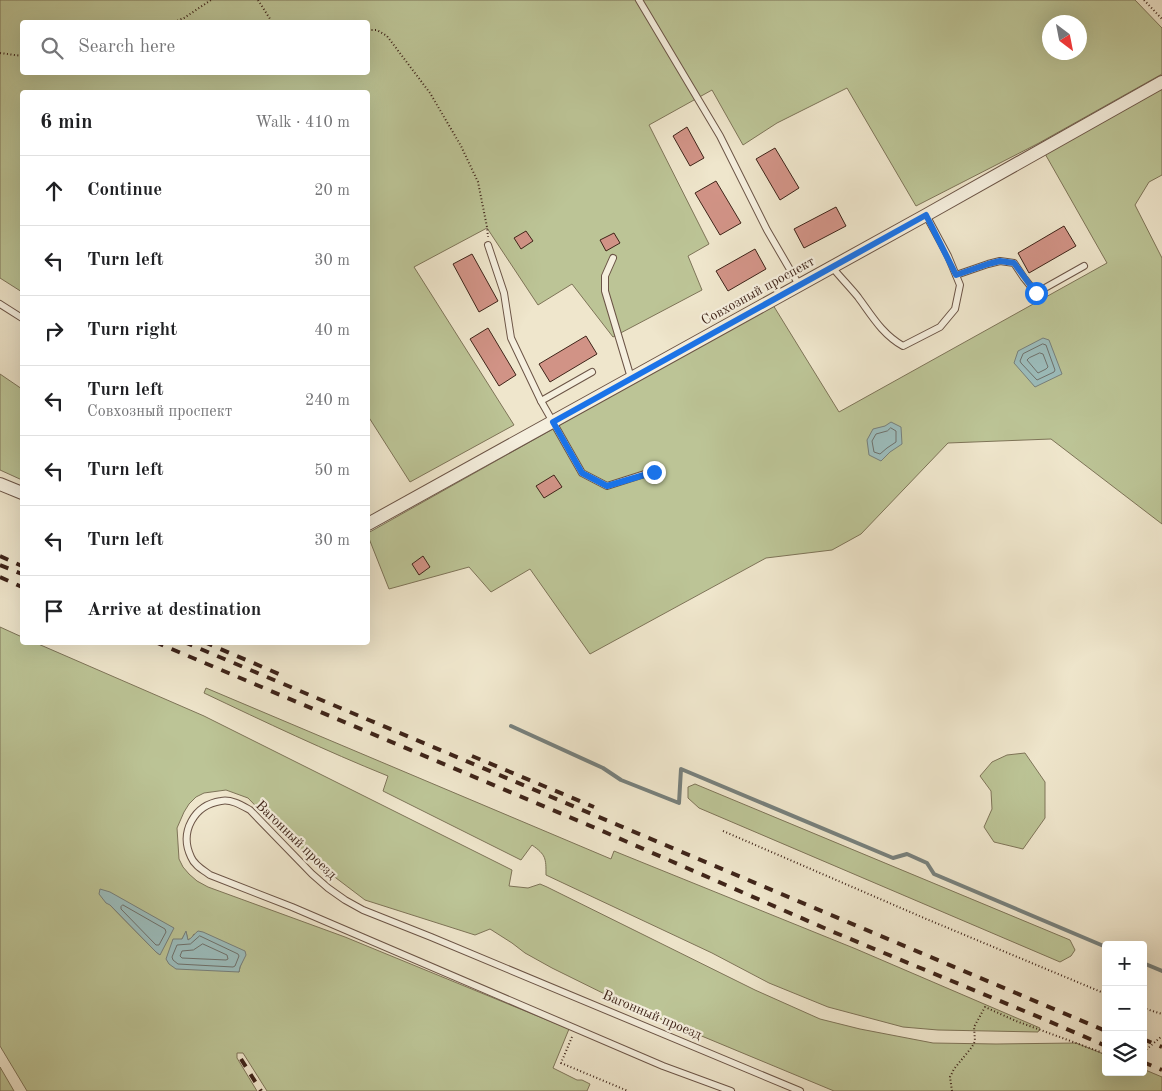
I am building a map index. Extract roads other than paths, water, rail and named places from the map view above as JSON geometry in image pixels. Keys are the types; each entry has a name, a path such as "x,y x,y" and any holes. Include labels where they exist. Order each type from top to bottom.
{"street":[{"name":"Совхозный проспект","path":"370,523 1162,82"},
{"path":"0,484 20,492"}],"lane":[{"path":"639,0 720,136 767,230 799,285"},
{"path":"832,267 857,296 872,318 894,341 903,346 940,327 955,309 960,285 926,215"},
{"path":"488,245 504,293 511,338 541,401 582,473 607,486 654,472"},
{"path":"613,258 605,276 604,291 630,378"},
{"path":"956,275 1000,261 1014,263 1036,293 1084,266"},
{"path":"0,304 20,317"},
{"path":"541,401 592,372"},
{"name":"Вагонный проезд","path":"731,1091 663,1066 292,907 210,875 198,867 191,858 187,845 191,820 197,812 222,800 237,803 250,810 328,888 363,910 800,1091"}],"water":[{"path":"1043,338 1049,340 1062,374 1035,387 1014,363 1018,351"},
{"path":"891,422 901,427 902,444 881,461 869,455 867,440 873,429 885,426"},
{"path":"100,889 110,892 174,928 160,955 106,903 99,894"},
{"path":"186,931 188,940 198,931 245,951 246,955 239,972 176,969 169,964 166,959 173,939 182,939"}],"waterway":[{"path":"511,726 603,768 621,780 679,803 681,769 893,858 907,854 927,863 934,874 1102,945"},
{"path":"1147,965 1162,971"}],"railway":[{"path":"0,556 20,565"},
{"path":"0,565 20,573"},
{"path":"0,577 20,586"},
{"path":"162,645 600,830 831,931 1102,1044"},
{"path":"191,645 1102,1029"},
{"path":"211,645 286,677"},
{"path":"472,756 594,807"},
{"path":"1147,1041 1162,1047"},
{"path":"241,1059 261,1091"},
{"path":"1147,1064 1162,1070"}]}
